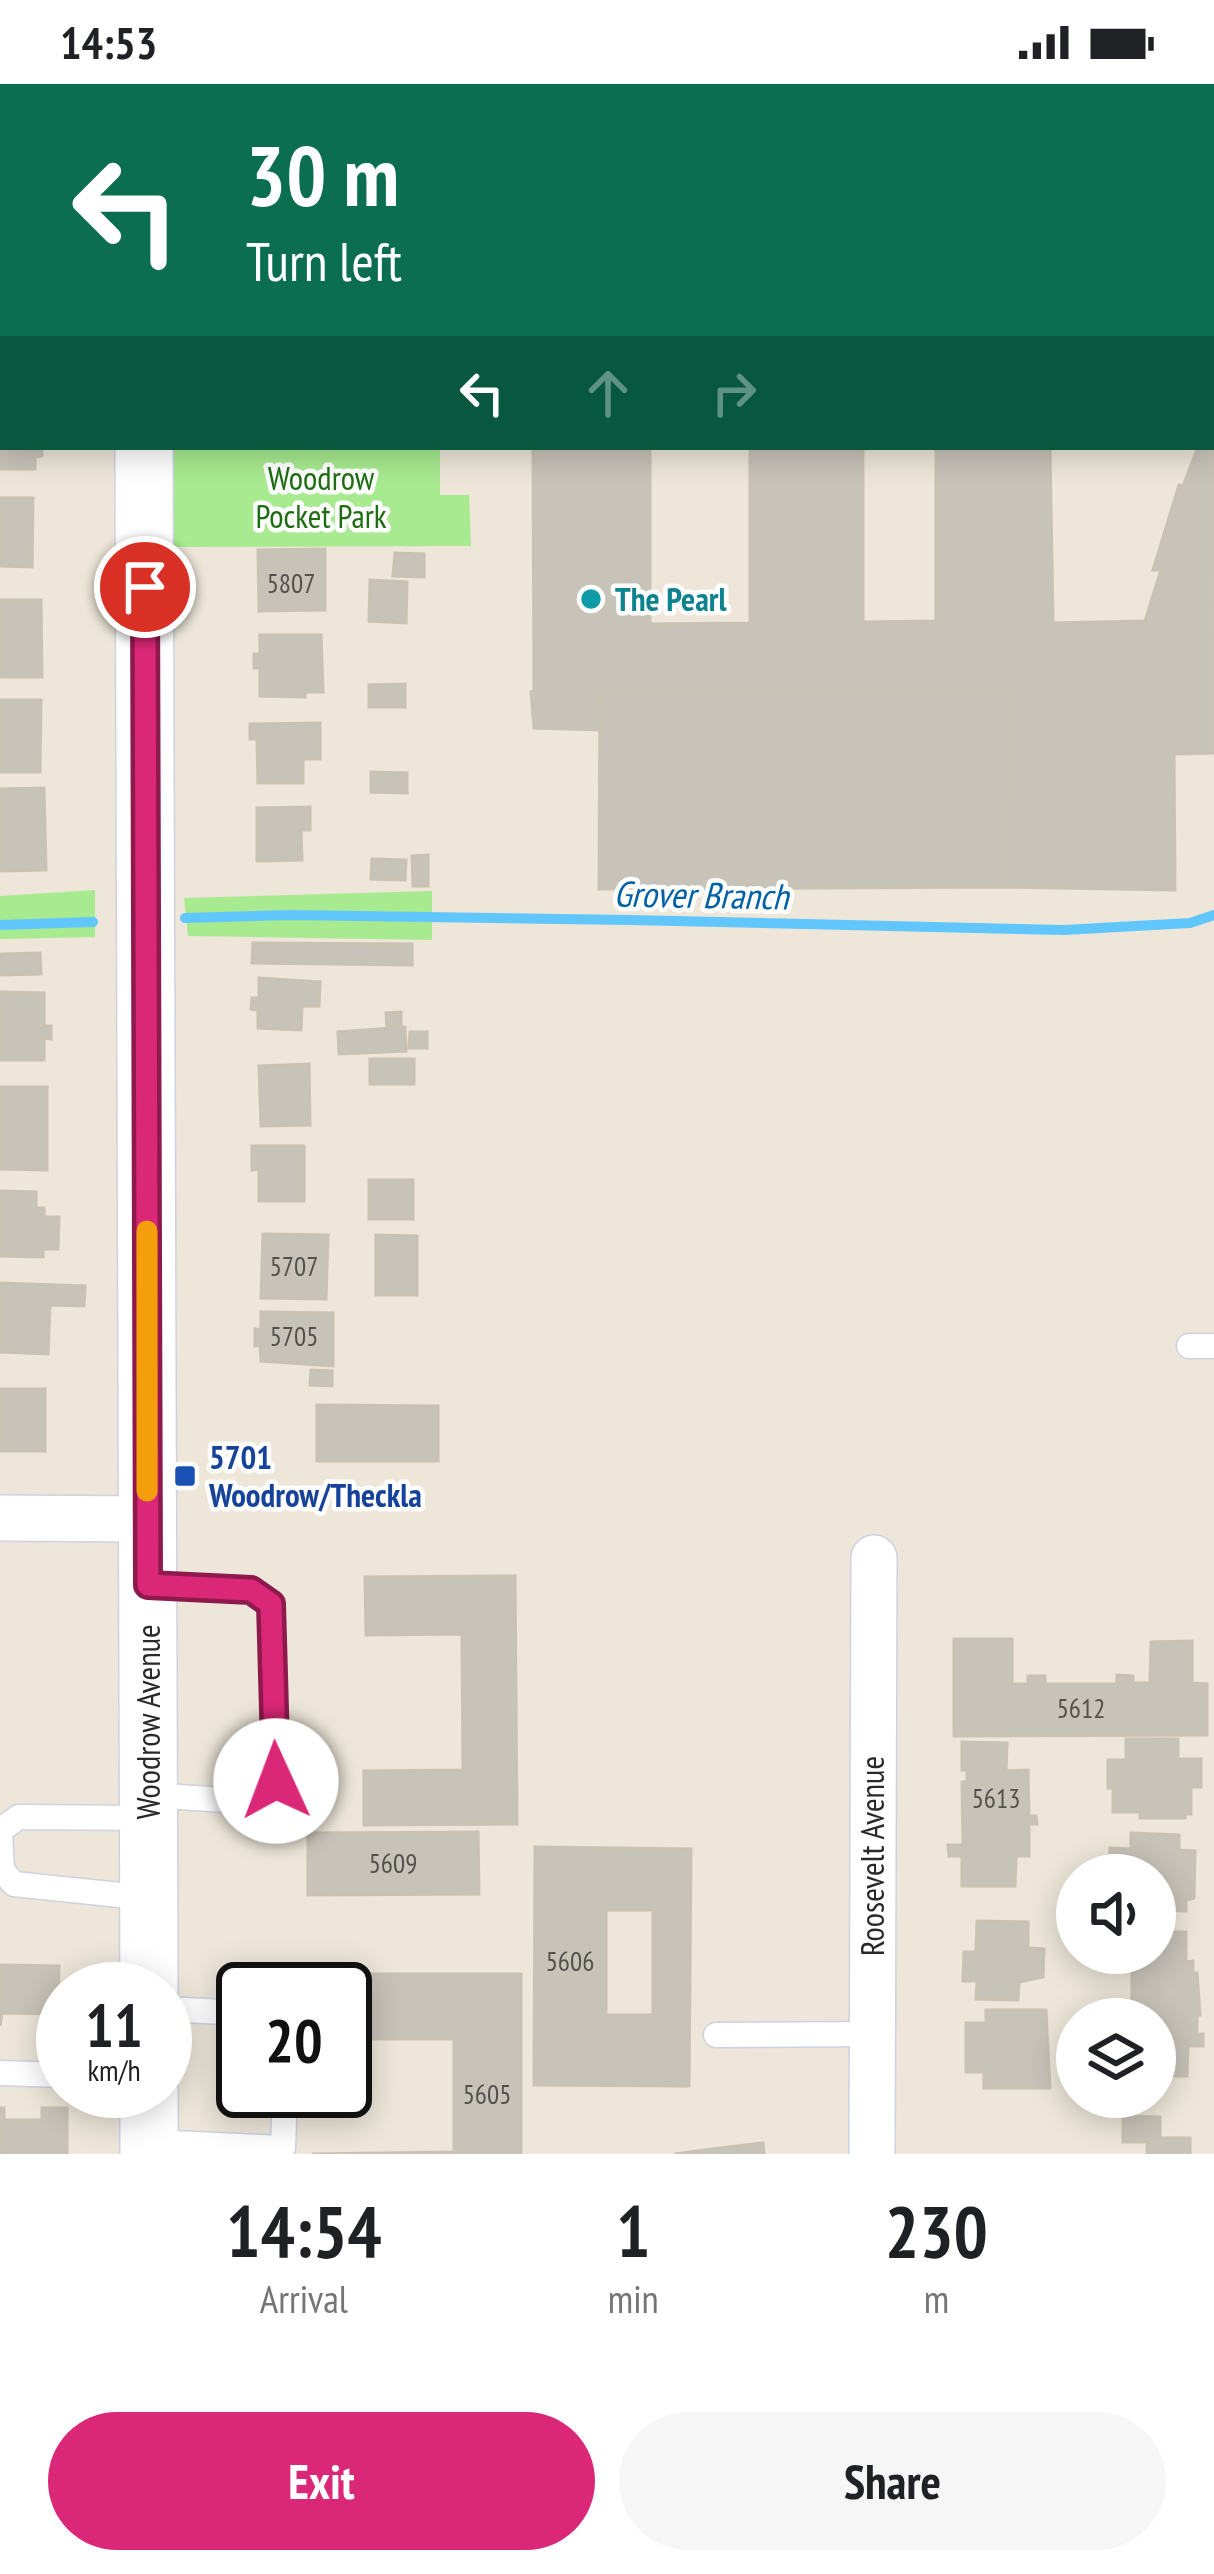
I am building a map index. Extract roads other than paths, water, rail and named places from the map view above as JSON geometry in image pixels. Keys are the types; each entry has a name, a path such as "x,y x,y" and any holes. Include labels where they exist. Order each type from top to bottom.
{"street":[{"name":"Woodrow Avenue","path":"144,450 149,1962"},
{"path":"0,1518 147,1519"},
{"name":"Roosevelt Avenue","path":"872,2154 874,1558"}],"lane":[{"path":"148,1585 251,1590 271,1604 276,1781 256,1802 19,1817 0,1830 2,1870 14,1884 149,1898"},
{"path":"716,2035 871,2034"},
{"path":"0,2073 36,2074"},
{"path":"149,2129 283,2148 284,2118"}],"waterway":[{"name":"Grover Branch","path":"185,918 290,915 1064,930 1190,923 1214,915"},
{"name":"Grover Branch","path":"0,925 93,922"}],"place":[{"name":"The Pearl","path":"591,599"},
{"name":"5701 Woodrow/Theckla","path":"185,1476"}],"park label":[{"name":"Woodrow Pocket Park","path":"321,497"}]}
